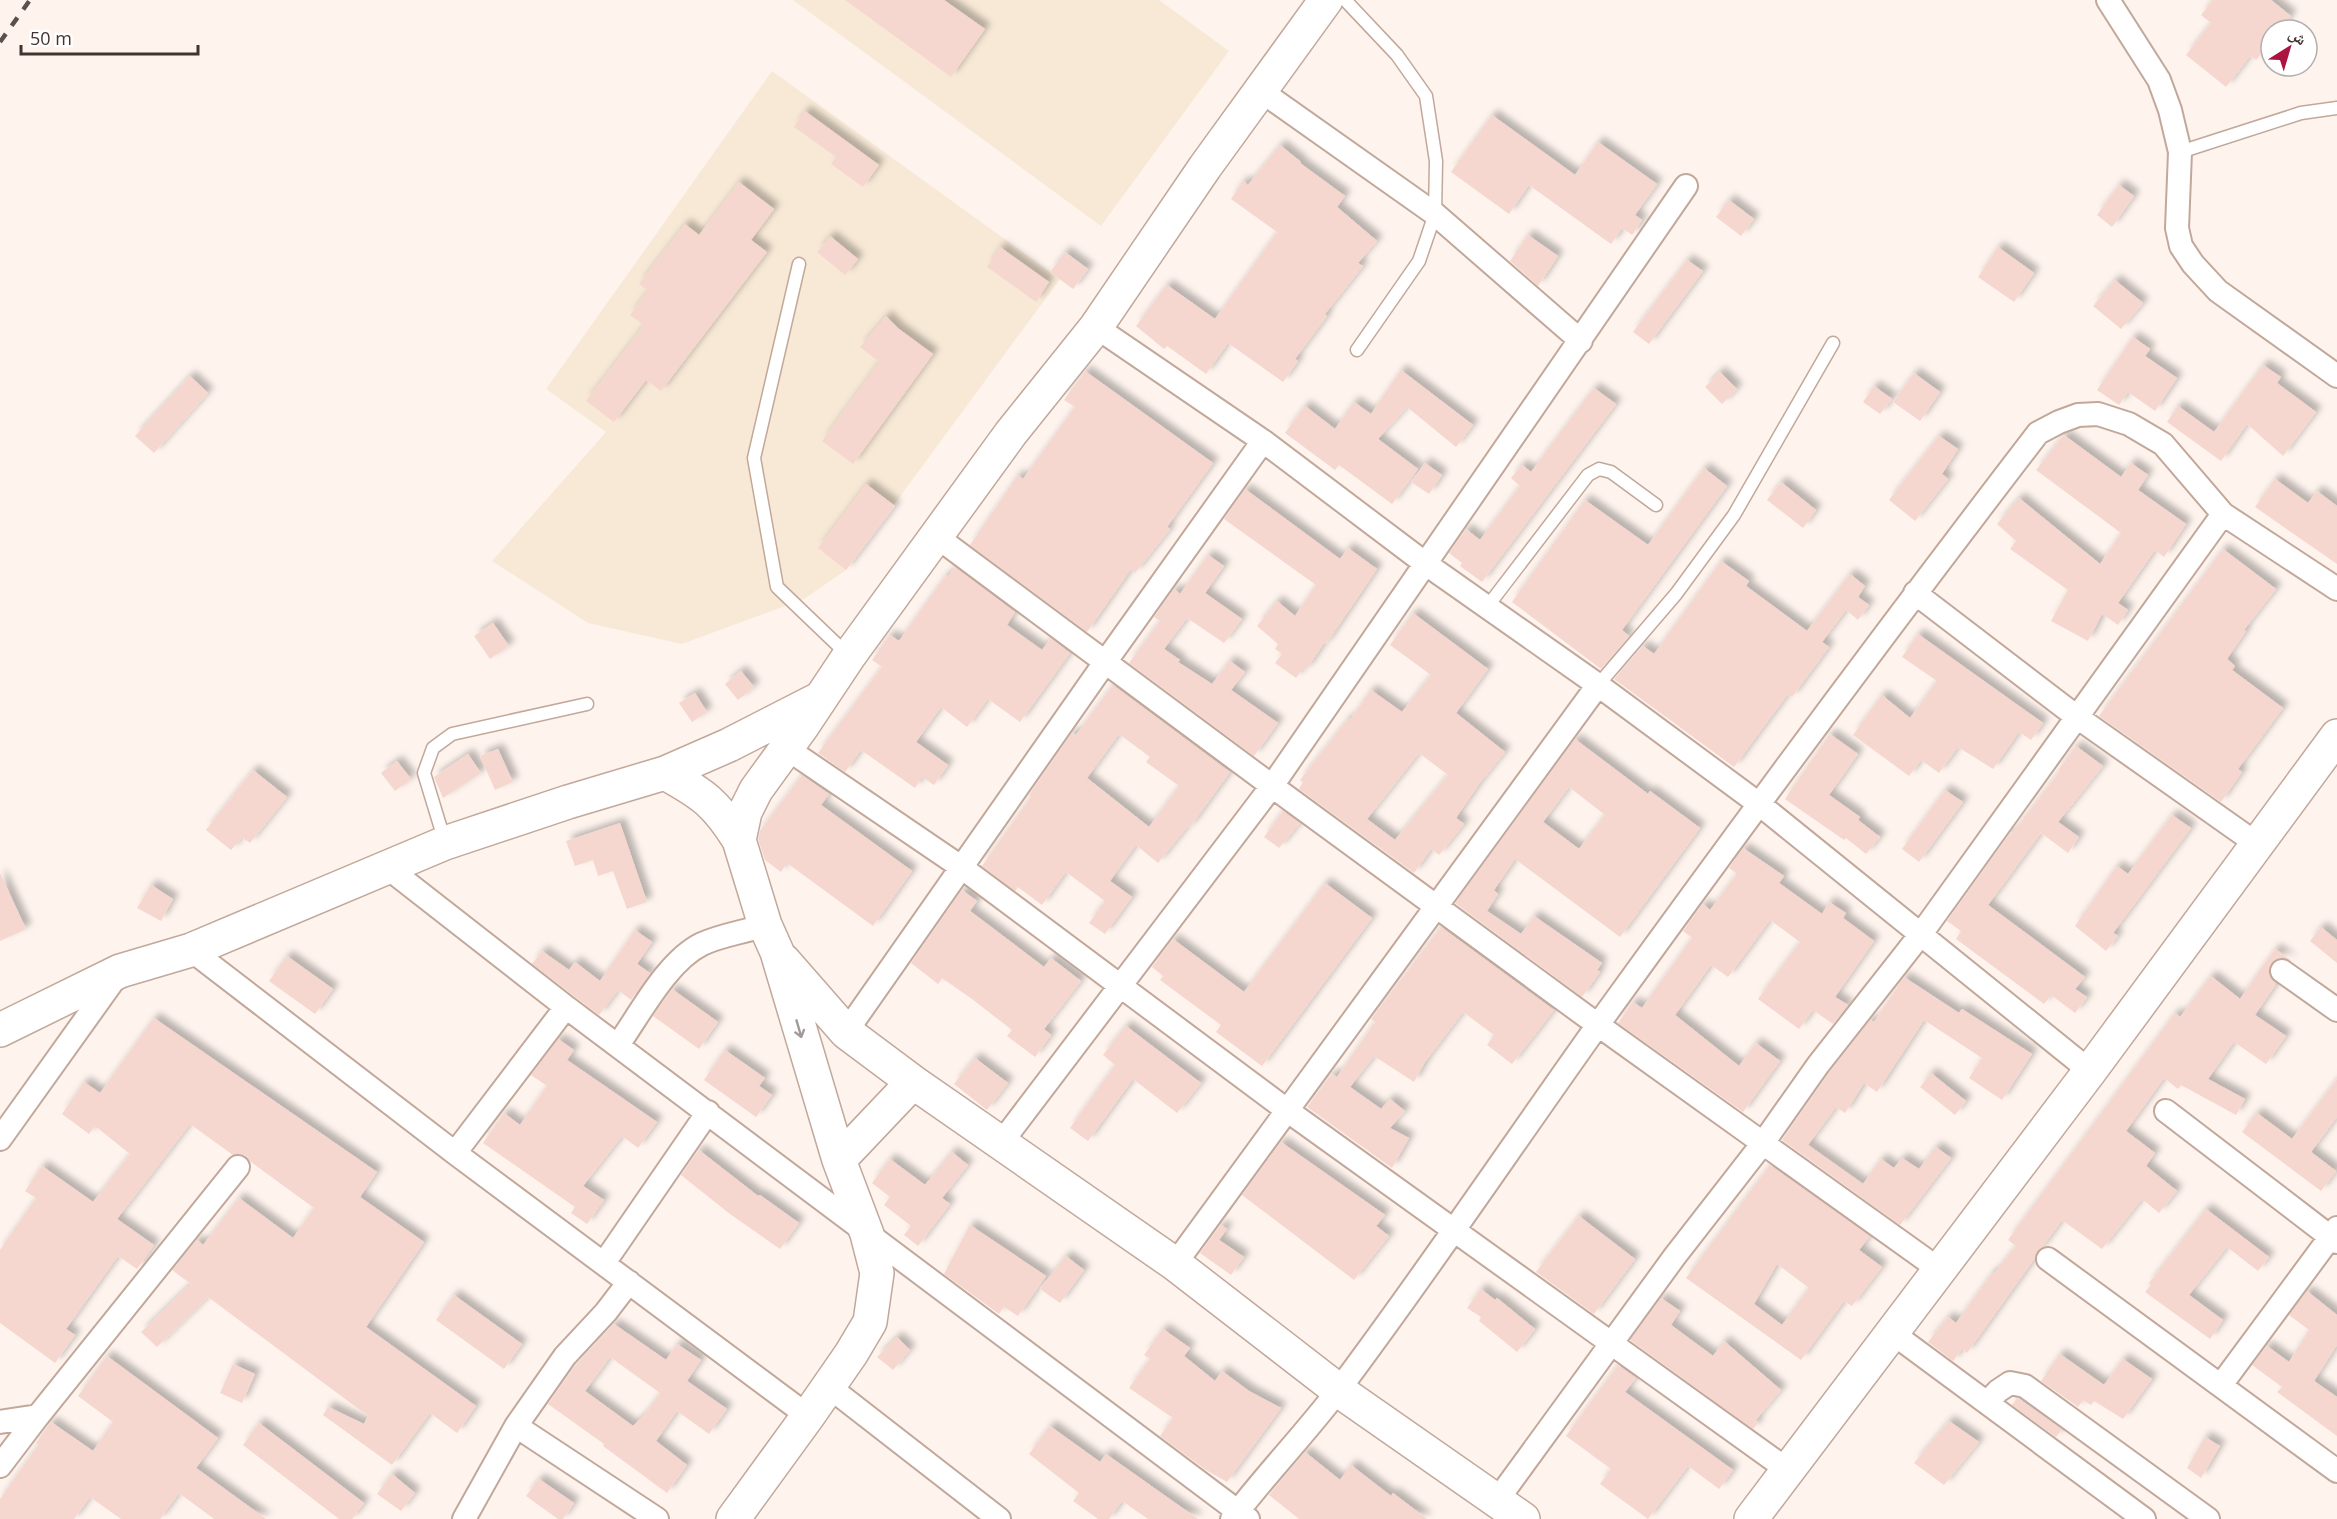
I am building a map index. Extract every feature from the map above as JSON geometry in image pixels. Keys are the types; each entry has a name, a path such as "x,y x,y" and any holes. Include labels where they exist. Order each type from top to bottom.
{"main road":[{"path":"739,840 745,812 756,790 849,656 1011,433 1096,327 1205,167 1326,0"},
{"path":"0,1030 120,971 191,950 445,843 665,773 729,745 820,698"},
{"path":"1751,1519 2090,1071 2337,736"},
{"path":"665,773 699,791 724,815 739,840 839,1160 867,1234 877,1273 870,1322 808,1416 733,1519"},
{"path":"771,939 846,1032 1175,1264 1338,1390 1510,1509"},
{"path":"839,1160 914,1082"}],"street":[{"path":"2108,0 2159,80 2170,110 2180,152 2177,228 2181,246 2193,264 2218,291 2337,376"},
{"path":"1261,91 1435,214 1581,341"},
{"path":"1001,1143 1272,786 1686,186"},
{"path":"1096,327 1263,441 1426,564 1598,685 1759,804 2090,1071"},
{"path":"388,868 566,1007 708,1112 1239,1517 1338,1390 1454,1232 1598,1025 1759,804 1915,593 2038,433 2078,415 2098,414 2129,424 2163,444 2223,514 2337,589"},
{"path":"846,1032 1263,441"},
{"path":"1510,1509 1612,1343 1675,1256 1763,1143 1818,1065 1921,934 2223,514"},
{"path":"937,537 1598,1025 1940,1270"},
{"path":"1915,593 2077,717 2257,844"},
{"path":"1175,1264 1598,685"},
{"path":"786,748 961,867 1288,1111 1789,1471"},
{"path":"618,1045 663,980 683,959 702,945 771,939"},
{"path":"191,950 455,1153 808,1416"},
{"path":"0,1139 120,971"},
{"path":"2282,971 2337,1010"},
{"path":"455,1153 566,1007"},
{"path":"2166,1111 2335,1236 2221,1385"},
{"path":"604,1263 708,1112"},
{"path":"0,1466 238,1167"},
{"path":"2048,1259 2337,1471"},
{"path":"464,1519 516,1426 565,1356 630,1282"},
{"path":"1891,1332 2144,1519"},
{"path":"1987,1403 1998,1391 2010,1383 2025,1386 2208,1519"},
{"path":"828,1386 999,1519"},
{"path":"0,1422 38,1416"},
{"path":"516,1426 657,1519"}],"lane":[{"path":"1345,0 1397,55 1426,96 1436,160 1435,214 1419,261 1357,350"},
{"path":"2180,152 2301,113 2337,108"},
{"path":"799,264 754,458 777,587 849,656"},
{"path":"1598,685 1676,594 1734,515 1833,343"},
{"path":"1487,607 1588,475 1599,469 1611,472 1656,505"},
{"path":"445,843 424,773 433,748 452,734 586,704"}],"shaded area":[{"path":"793,0 1159,0 1229,51 1101,226"},
{"path":"772,71 1060,279 846,570 804,599 682,644 588,623 492,561 606,432 546,389"}],"building":[{"path":"845,0 944,0 985,29 951,77"},
{"path":"2213,0 2271,0 2291,16 2289,18 2259,18 2259,56 2256,60 2250,56 2226,87 2186,55 2211,23 2201,15"},
{"path":"805,111 879,165 863,187 831,164 836,157 794,127"},
{"path":"1492,115 1575,175 1598,142 1657,184 1635,215 1642,220 1632,235 1622,228 1611,244 1529,185 1509,214 1451,172"},
{"path":"1280,145 1300,163 1345,196 1337,207 1377,241 1358,263 1363,266 1325,314 1327,316 1295,359 1298,361 1283,382 1228,343 1206,374 1167,346 1164,349 1136,326 1167,285 1215,319 1277,232 1231,199 1243,181 1248,185"},
{"path":"739,182 774,209 751,240 767,252 661,391 646,380 614,422 586,401 644,325 630,315 648,291 639,284 685,224 699,235"},
{"path":"2119,185 2134,196 2112,227 2097,215"},
{"path":"1729,200 1754,219 1741,236 1716,217"},
{"path":"1528,235 1558,256 1538,286 1510,261"},
{"path":"830,236 858,259 845,275 817,252"},
{"path":"1000,247 1049,282 1036,302 987,267"},
{"path":"1998,247 2034,273 2014,302 1978,277"},
{"path":"1065,252 1088,269 1073,289 1050,272"},
{"path":"1687,260 1703,271 1649,344 1633,332"},
{"path":"2115,280 2143,303 2121,329 2093,306"},
{"path":"886,316 899,329 933,354 853,464 822,441 879,362 860,347"},
{"path":"2133,337 2150,349 2145,356 2177,378 2155,411 2128,392 2119,405 2097,390"},
{"path":"2263,365 2281,377 2277,383 2316,412 2283,456 2247,424 2221,461 2167,422 2178,406 2214,432"},
{"path":"1401,370 1473,425 1456,447 1407,407 1378,439 1418,469 1392,504 1339,465 1335,470 1285,433 1305,406 1335,429 1354,402 1371,414"},
{"path":"1085,371 1213,463 1167,527 1170,529 1135,573 1131,569 1087,632 970,545 1018,475 1023,479 1075,407 1064,400"},
{"path":"1720,372 1737,389 1722,404 1705,387"},
{"path":"1914,373 1940,392 1920,421 1893,402"},
{"path":"190,376 208,393 154,453 135,436"},
{"path":"1874,386 1892,399 1880,414 1863,402"},
{"path":"1594,388 1616,404 1482,582 1460,566 1462,563 1449,553 1466,529 1480,540 1520,486 1511,478 1522,465 1531,472"},
{"path":"2064,435 2121,477 2131,463 2148,475 2138,490 2186,524 2164,557 2155,550 2118,603 2128,610 2118,625 2102,614 2088,641 2051,621 2068,590 2010,549 2016,541 1997,524 2019,498 2100,564 2121,533 2036,470"},
{"path":"1939,436 1958,449 1942,474 1948,479 1915,521 1889,500"},
{"path":"1425,463 1442,475 1429,494 1411,482"},
{"path":"1704,468 1727,486 1622,630 1629,636 1601,669 1512,602 1585,500 1648,545"},
{"path":"2275,479 2308,503 2317,491 2337,506 2337,564 2255,507"},
{"path":"1781,482 1816,510 1803,528 1767,500"},
{"path":"866,484 895,506 846,570 818,548"},
{"path":"1245,489 1340,559 1348,548 1377,569 1326,644 1324,643 1306,670 1303,668 1296,678 1275,663 1282,654 1275,649 1278,644 1257,626 1277,601 1295,616 1316,585 1224,519"},
{"path":"2223,549 2276,589 2244,630 2246,631 2227,659 2235,666 2232,670 2283,708 2238,769 2242,772 2221,802 2099,716"},
{"path":"1208,555 1224,566 1205,593 1242,619 1224,643 1187,618 1164,649 1180,660 1178,662 1212,684 1230,661 1245,672 1231,690 1278,723 1254,756 1129,663 1160,621 1154,617 1174,589 1180,594"},
{"path":"1721,561 1749,581 1746,586 1807,631 1850,574 1865,586 1858,597 1869,605 1858,620 1846,610 1822,642 1829,647 1792,697 1788,694 1734,767 1614,679 1643,646 1654,654"},
{"path":"955,567 1015,612 1007,625 1042,650 1051,638 1070,653 1020,722 988,699 967,727 941,707 916,742 948,765 934,785 922,777 915,788 861,750 845,772 818,753 882,667 872,660 890,635 899,641 946,575 948,577"},
{"path":"1413,613 1488,669 1456,713 1505,752 1479,784 1456,818 1464,824 1439,855 1431,849 1414,873 1299,789 1303,782 1300,780 1348,719 1350,720 1371,690 1402,712 1431,675 1390,645","holes":["1419,753 1448,775 1395,840 1367,819"]},
{"path":"493,623 509,646 490,659 474,636"},
{"path":"1918,634 2043,723 2031,740 2019,732 1993,769 1958,747 1939,773 1921,760 1909,776 1853,735 1882,695 1910,718 1937,681 1902,657"},
{"path":"741,671 754,687 738,700 725,684"},
{"path":"1113,685 1230,772 1190,827 1188,826 1158,863 1136,845 1110,881 1132,897 1105,934 1089,923 1105,901 1066,872 1042,905 1018,887 1015,891 982,866 1031,797 1029,795 1072,733 1076,735","holes":["1119,734 1150,757 1146,762 1179,786 1149,827 1087,778"]},
{"path":"695,693 707,712 692,722 679,703"},
{"path":"1830,734 1858,754 1829,795 1860,817 1858,820 1880,837 1866,854 1846,838 1844,840 1785,799"},
{"path":"1575,739 1648,794 1650,791 1700,828 1620,937 1515,859 1494,890 1498,894 1487,911 1521,934 1534,916 1602,963 1597,970 1600,972 1582,997 1455,903","holes":["1569,787 1605,815 1579,849 1543,822"]},
{"path":"2076,746 2103,766 2058,822 2079,837 2068,853 2041,833 1988,905 2085,977 2075,989 2087,997 2075,1013 2051,995 2044,1004 1956,939 1961,931 1947,921 2011,832 2012,834 2060,771 2058,770"},
{"path":"498,749 513,782 495,790 480,756"},
{"path":"468,754 481,773 443,798 434,777"},
{"path":"397,761 411,779 395,791 381,773"},
{"path":"253,770 287,797 250,843 242,837 231,850 206,830"},
{"path":"802,775 829,794 821,805 912,871 873,926 787,863 781,872 765,860 758,839 760,831"},
{"path":"1945,790 1963,802 1919,862 1902,849"},
{"path":"1283,811 1300,823 1279,848 1264,837"},
{"path":"2172,815 2191,828 2113,933 2118,936 2106,951 2075,926 2117,866 2128,874"},
{"path":"620,823 647,902 627,909 613,871 598,876 593,860 575,866 566,841"},
{"path":"1743,848 1784,876 1779,883 1822,914 1829,902 1846,913 1843,918 1874,941 1835,997 1848,1005 1833,1024 1813,1010 1799,1029 1758,999 1800,942 1770,920 1728,977 1711,965 1675,1015 1739,1066 1756,1043 1780,1061 1743,1112 1618,1023 1633,1002 1642,1008 1692,938 1683,931 1703,904 1710,910 1737,874 1729,868"},
{"path":"0,873 26,929 0,941"},
{"path":"1325,883 1372,918 1262,1066 1216,1032 1221,1025 1160,980 1163,976 1152,967 1173,939 1244,992"},
{"path":"151,885 173,899 161,921 137,908"},
{"path":"962,890 977,901 970,911 1044,967 1051,958 1081,981 1044,1029 1051,1035 1035,1057 1007,1036 1012,1030 972,999 942,978 938,984 911,963"},
{"path":"1441,927 1554,1010 1512,1064 1487,1045 1494,1035 1463,1012 1425,1062 1414,1082 1374,1056 1350,1087 1381,1109 1390,1099 1405,1111 1390,1128 1409,1138 1392,1168 1307,1107 1332,1074 1337,1077 1375,1022 1371,1019"},
{"path":"2321,927 2337,940 2337,963 2310,941"},
{"path":"635,930 652,942 637,964 650,973 631,1000 618,990 599,1015 532,964 542,951 569,970 575,962 600,981"},
{"path":"2275,949 2292,961 2283,958 2276,959 2271,964 2270,976 2276,984 2255,1015 2286,1036 2266,1064 2234,1042 2208,1079 2245,1099 2236,1115 2181,1085 2178,1089 2164,1078 2126,1131 2155,1153 2146,1166 2177,1191 2159,1213 2142,1199 2102,1249 2062,1220 1967,1353 1962,1349 1953,1361 1928,1342 1948,1317 1956,1323 1992,1273 1994,1274 2016,1246 2008,1240 2175,1013 2180,1017 2211,976 2240,999"},
{"path":"287,956 333,989 315,1014 269,981"},
{"path":"1904,977 1959,1013 1962,1009 2032,1054 2002,1100 1969,1078 1982,1058 1924,1020 1877,1092 1864,1083 1845,1113 1836,1107 1808,1145 1863,1184 1881,1159 1894,1168 1902,1158 1919,1169 1936,1147 1951,1158 1900,1225 1782,1140 1870,1020 1874,1022"},
{"path":"672,989 718,1022 699,1049 653,1016"},
{"path":"154,1018 377,1172 360,1197 424,1242 366,1327 476,1406 457,1433 430,1413 392,1465 323,1415 328,1407 364,1424 368,1416 208,1297 157,1347 141,1332 191,1284 172,1270 197,1240 203,1245 239,1198 293,1238 314,1208 246,1156 233,1155 190,1124 117,1219 154,1245 137,1269 118,1256 66,1329 75,1335 55,1363 0,1323 0,1250 36,1198 25,1191 42,1166 93,1202 130,1154 95,1126 89,1134 62,1114 84,1082 100,1093"},
{"path":"1126,1026 1201,1083 1177,1113 1133,1079 1088,1141 1070,1128 1115,1065 1103,1055"},
{"path":"558,1039 574,1050 567,1060 657,1122 638,1148 622,1136 583,1186 604,1200 587,1224 571,1213 575,1207 483,1143 504,1113 520,1125 547,1086 531,1075"},
{"path":"725,1050 765,1078 759,1086 772,1095 756,1117 704,1080"},
{"path":"975,1058 1008,1083 987,1110 954,1084"},
{"path":"1931,1073 1966,1101 1955,1115 1920,1087"},
{"path":"2337,1079 2337,1117 2311,1152 2336,1171 2321,1191 2242,1132 2257,1113 2292,1139"},
{"path":"1281,1142 1385,1215 1376,1226 1389,1236 1354,1280 1242,1195"},
{"path":"699,1150 758,1196 760,1195 799,1223 780,1249 730,1214 681,1175"},
{"path":"952,1152 968,1165 942,1198 950,1204 918,1246 904,1235 911,1226 884,1205 890,1197 872,1183 890,1159 925,1185"},
{"path":"1770,1165 1870,1236 1859,1250 1882,1267 1852,1306 1844,1301 1801,1360 1686,1278","holes":["1777,1264 1809,1288 1782,1325 1754,1304"]},
{"path":"2206,1209 2269,1257 2258,1271 2227,1247 2189,1295 2223,1320 2210,1339 2145,1292 2151,1285 2149,1283"},
{"path":"1579,1216 1635,1259 1594,1314 1536,1272"},
{"path":"970,1225 1046,1276 1018,1316 1004,1307 999,1314 944,1274"},
{"path":"1221,1225 1227,1229 1219,1240 1244,1257 1231,1275 1200,1253"},
{"path":"1066,1256 1084,1270 1060,1303 1040,1289"},
{"path":"1481,1289 1495,1300 1497,1298 1535,1329 1517,1352 1479,1321 1481,1317 1467,1308"},
{"path":"2307,1291 2337,1315 2337,1345 2314,1381 2337,1397 2337,1436 2277,1392 2282,1387 2252,1365 2267,1346 2289,1362 2309,1330 2289,1315"},
{"path":"454,1295 522,1344 504,1369 436,1320"},
{"path":"1661,1298 1680,1311 1671,1325 1713,1356 1724,1341 1781,1390 1755,1421 1758,1423 1753,1429 1630,1340"},
{"path":"614,1324 666,1360 677,1344 701,1360 687,1381 727,1409 709,1434 677,1411 656,1441 687,1465 667,1493 548,1404 576,1365","holes":["610,1357 660,1393 633,1426 585,1391"]},
{"path":"1163,1329 1190,1348 1184,1356 1215,1381 1222,1371 1249,1391 1281,1408 1227,1482 1206,1470 1160,1436 1173,1418 1129,1388 1150,1359 1144,1355"},
{"path":"897,1337 910,1350 893,1370 877,1357"},
{"path":"2060,1354 2104,1385 2123,1359 2152,1379 2123,1419 2094,1401 2091,1405 2083,1400 2078,1407 2041,1381"},
{"path":"107,1356 218,1438 196,1468 266,1519 214,1519 179,1493 160,1519 121,1519 90,1497 74,1519 0,1519 0,1499 38,1445 36,1443 51,1422 93,1451 113,1422 78,1396"},
{"path":"233,1364 255,1374 242,1403 220,1393"},
{"path":"1618,1365 1636,1378 1625,1392 1733,1470 1719,1489 1688,1466 1648,1519 1600,1484 1611,1469 1566,1436"},
{"path":"2017,1398 2062,1429 2056,1437 2012,1405"},
{"path":"1949,1421 1979,1442 1944,1485 1914,1463"},
{"path":"259,1423 364,1503 352,1519 339,1519 243,1445"},
{"path":"1050,1426 1100,1462 1106,1454 1198,1519 1148,1519 1122,1501 1109,1519 1098,1519 1073,1501 1079,1493 1029,1454"},
{"path":"2205,1437 2220,1446 2201,1478 2187,1468"},
{"path":"1305,1452 1340,1480 1351,1465 1391,1496 1393,1493 1427,1519 1299,1519 1269,1495"},
{"path":"392,1474 415,1493 401,1511 377,1494"},
{"path":"539,1479 574,1503 563,1519 558,1519 526,1496"}],"railway":[{"path":"0,42 30,0"}]}
